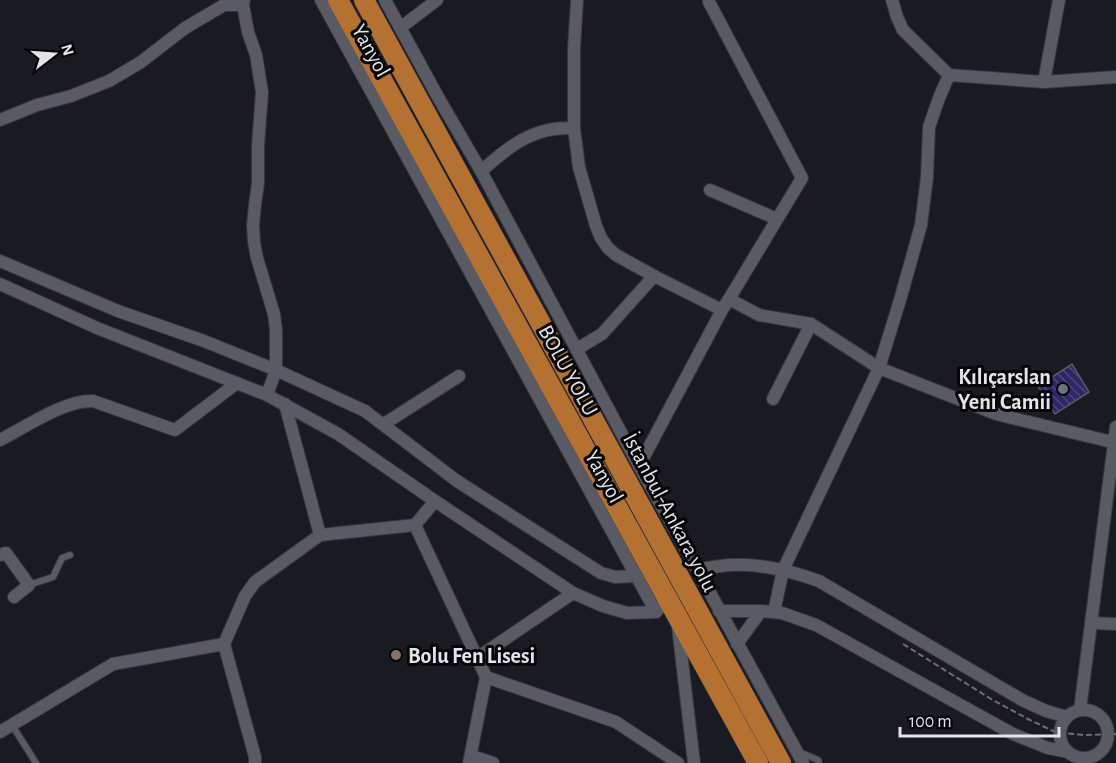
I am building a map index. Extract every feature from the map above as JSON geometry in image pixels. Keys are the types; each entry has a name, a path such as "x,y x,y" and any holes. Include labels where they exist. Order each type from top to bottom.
{"highway":[{"name":"İstanbul-Ankara yolu","path":"364,0 681,583 788,757"},
{"name":"BOLU YOLU","path":"332,3 758,763"}],"street":[{"name":"Yanyol","path":"385,0 481,171 737,644 788,757 803,763"},
{"path":"400,28 437,0"},
{"path":"577,0 574,49 574,128 577,160 601,238 616,255 722,309"},
{"path":"892,0 903,30 949,75 1044,82 1116,77"},
{"path":"1044,82 1059,0"},
{"path":"0,120 109,81 141,62 185,28 224,5 244,2 248,32 256,55 262,92 254,234 257,258 274,315 276,330 276,370 267,395"},
{"path":"639,466 722,309 802,178 709,2"},
{"name":"Yanyol","path":"332,3 656,612"},
{"path":"774,612 783,570 879,368 921,225 927,177 929,127 949,75"},
{"path":"438,97 474,199"},
{"path":"481,171 518,141 541,132 574,128"},
{"path":"710,189 777,219"},
{"path":"0,261 118,311 204,341 276,370 365,411 457,481 601,573 615,577 636,576"},
{"path":"577,349 602,334 654,276"},
{"path":"0,284 97,328 285,404 338,434 573,593 627,613 656,612 675,592"},
{"path":"729,299 759,315 812,324 879,368 996,414 1114,443"},
{"path":"773,399 812,324"},
{"path":"384,424 459,376"},
{"path":"0,441 67,405 82,401 93,401 175,430 237,383"},
{"path":"285,404 320,535"},
{"path":"1080,710 1116,427"},
{"path":"255,763 224,644 255,582 320,535 415,525 435,501"},
{"path":"415,525 486,677 471,760 493,763"},
{"path":"0,555 6,553 29,585 14,597"},
{"path":"697,569 737,565 760,566 819,581 1022,700 1067,717"},
{"path":"675,592 758,763"},
{"path":"675,592 694,763"},
{"path":"477,658 573,593"},
{"path":"719,611 774,612 816,625 1013,734 1048,748 1068,752 1083,761 1101,751 1108,740 1106,723 1101,716 1095,712 1080,710 1072,712 1067,717 1062,723 1060,738 1068,752"},
{"path":"737,644 761,611"},
{"path":"1091,623 1116,624"},
{"path":"0,732 113,664 224,644"},
{"path":"486,677 616,722 678,763"},
{"path":"1101,716 1116,716"},
{"path":"1101,751 1116,750"}],"lane":[{"path":"29,585 53,577 62,558 70,555"},
{"path":"12,725 36,763"},
{"path":"788,757 818,760 819,763"}],"building":[{"name":"Kılıçarslan Yeni Camii","path":"1072,364 1089,392 1055,414 1038,386"}],"place":[{"name":"Kılıçarslan Yeni Camii","path":"1063,389"},
{"name":"Bolu Fen Lisesi","path":"396,655"}]}
